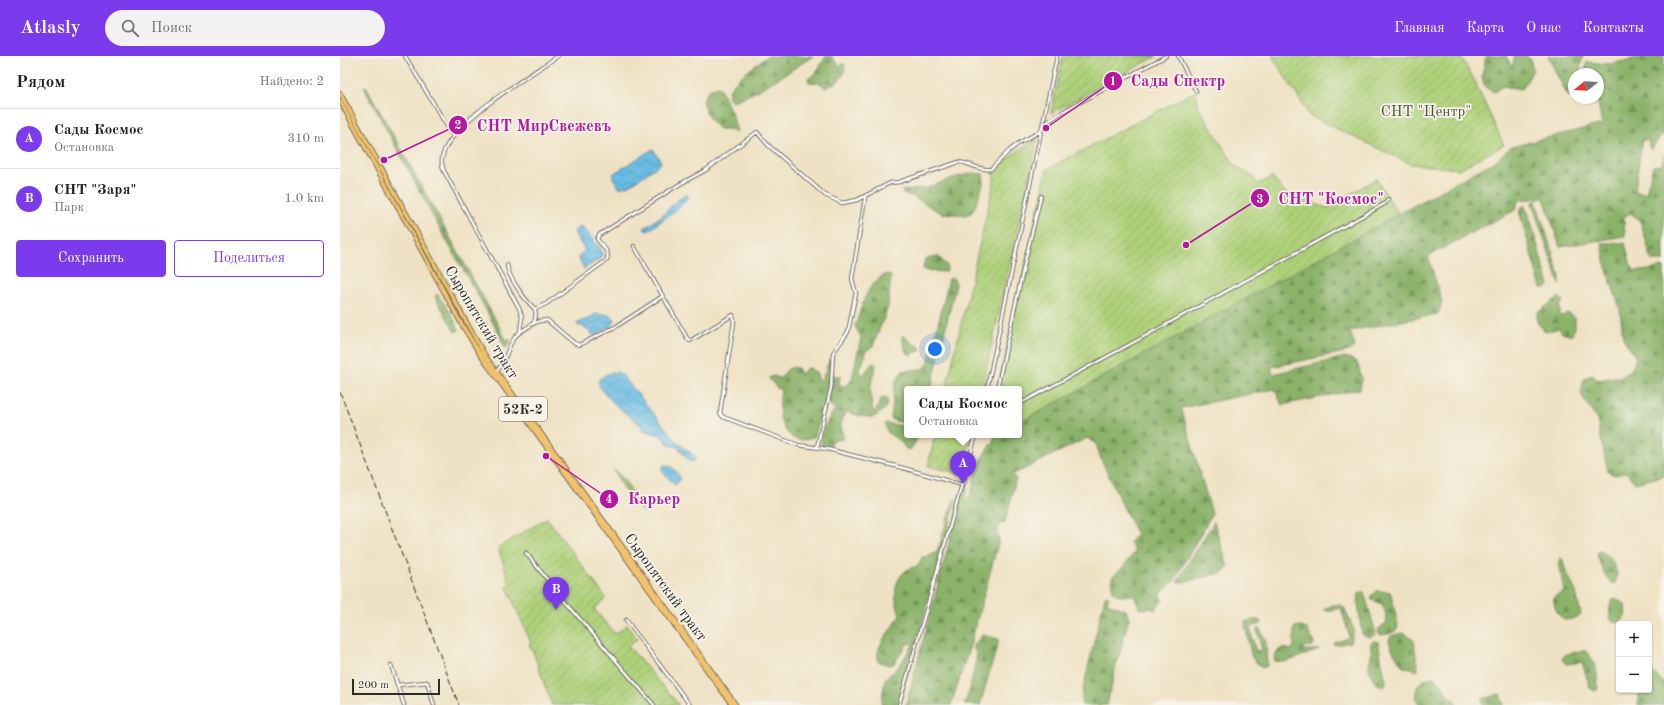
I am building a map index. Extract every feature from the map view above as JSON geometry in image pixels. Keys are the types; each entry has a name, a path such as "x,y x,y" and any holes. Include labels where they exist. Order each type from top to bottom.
{"main road":[{"name":"Сыропятский тракт","path":"340,93 470,331 496,372 736,705"},
{"name":"Сыропятский тракт","path":"340,101 481,356 732,705"}],"street":[{"path":"405,56 454,136"},
{"path":"520,332 522,317 519,308 444,171 442,157 454,136 476,114 558,56"},
{"path":"988,386 1057,56"},
{"path":"1043,126 1062,112 1166,56"},
{"path":"1178,56 1196,91"},
{"path":"535,309 546,304 606,260 608,256 606,249 597,239 599,235 680,184 706,170 757,132 768,145 826,195 846,203 865,197 890,183 899,182 960,162 967,162 981,170 991,169 1019,143 1041,131"},
{"path":"998,386 1041,196"},
{"path":"817,447 831,388 832,353 848,332 856,293 852,279 865,197"},
{"path":"1022,402 1352,222 1386,202 1388,199"},
{"path":"634,246 690,341 733,315 734,322 720,413 722,416 798,445 817,447 907,469 962,485"},
{"path":"507,264 510,274 525,299 535,309 536,318 533,324"},
{"path":"496,372 506,360 507,349 520,332 539,321 547,320 574,343 579,345 618,326 663,296"},
{"path":"899,705 975,438"},
{"path":"526,553 654,705"},
{"path":"626,620 690,705"},
{"path":"391,666 404,705"},
{"path":"398,686 427,682 434,705"}],"green space":[{"path":"768,56 813,56 760,89 749,95 731,101 729,90 733,85"},
{"path":"826,56 832,56 832,58 840,66 844,64 845,69 840,79 825,88 820,83 809,82 808,79 817,72"},
{"path":"1063,56 1157,56 1051,113"},
{"name":"СНТ \"Центр\"","path":"1272,56 1460,56 1472,76 1504,145 1459,169 1411,164 1310,116"},
{"path":"1486,56 1506,56 1512,68 1515,56 1526,56 1530,59 1533,70 1522,89 1503,86 1494,92 1485,87 1482,77"},
{"path":"1548,56 1583,56 1580,68 1568,68 1567,95"},
{"path":"1647,56 1664,56 1664,137 1663,132 1651,150 1648,140 1642,140 1635,191 1646,193 1653,166 1662,165 1664,154 1664,261 1652,261 1640,220 1630,213 1624,217 1625,236 1560,247 1544,198 1519,200 1515,210 1428,256 1442,302 1438,314 1350,331 1355,346 1349,351 1271,367 1273,374 1346,357 1357,362 1362,379 1360,389 1282,405 1275,389 1181,408 1212,514 1174,581 1160,595 1163,600 1155,610 1150,608 1140,609 1134,595 1120,596 1113,592 1112,577 1121,569 1135,552 1130,542 1137,534 1101,459 1096,444 1087,438 1014,474 1011,473 1016,479 1005,522 1000,524 997,533 999,540 969,649 951,705 906,705 972,456 976,455 976,458 964,501 971,494 975,476 983,456 991,444 994,445 994,438 1022,438 1022,421 1495,161 1511,147 1602,124 1598,104 1604,104 1604,68 1585,68 1587,62 1610,64"},
{"path":"366,86 506,340 511,340 506,348 368,95 364,87"},
{"path":"717,86 720,88 732,114 737,132 729,129 719,129 706,112 704,100 706,94"},
{"path":"1196,91 1199,108 1235,166 1252,176 1257,183 1263,182 1272,177 1284,192 1326,208 1376,179 1399,214 1022,421 1022,386 998,386 1047,169"},
{"path":"1038,138 983,386 947,386 994,182 994,173 1012,155"},
{"path":"973,173 983,174 984,181 975,207 971,213 965,215 941,213 912,196 903,194 902,191 926,188 953,178"},
{"path":"1536,201 1560,277 1560,285 1532,203"},
{"path":"1524,205 1528,212 1549,286 1546,288 1541,288 1519,211"},
{"path":"1602,243 1625,243 1630,263 1634,271 1664,267 1664,476 1635,483 1626,472 1615,475 1608,472 1597,420 1581,394 1584,379 1592,374 1597,380 1623,376 1631,371 1636,358 1623,338 1620,309 1606,267"},
{"path":"938,256 947,265 947,271 924,270 925,259"},
{"path":"887,274 891,276 888,307 873,346 867,350 860,370 862,376 873,363 876,365 871,387 873,411 876,411 882,398 887,399 887,405 883,411 874,417 864,417 846,412 841,423 843,439 833,440 829,446 822,447 821,442 823,432 835,409 830,405 829,401 826,400 815,436 809,439 799,440 790,436 780,417 779,410 781,390 778,389 769,379 770,377 782,377 787,370 791,368 799,369 799,373 801,374 807,368 810,368 817,374 820,381 829,361 831,360 831,374 834,376 840,376 839,383 842,386 848,385 852,379 861,337 855,326 863,303 869,289 880,278"},
{"path":"949,279 954,279 956,284 932,386 904,386 904,422 895,421 891,419 895,382 903,371 922,369 928,365"},
{"path":"437,294 449,310 459,330 455,332 435,297"},
{"path":"1559,297 1563,301 1559,308 1561,317 1567,313 1575,318 1575,328 1571,336 1562,333 1559,328 1545,332 1537,322 1537,313"},
{"path":"903,335 913,344 919,346 921,350 910,355 906,352 902,337"},
{"path":"885,423 904,426 904,438 917,438 912,448 908,450 905,448 899,440 890,434"},
{"path":"934,438 971,438 961,474 928,466"},
{"path":"614,470 625,482 643,512 623,489"},
{"path":"957,498 899,705 881,705 885,679 897,669 913,645 911,643 907,644 894,664 889,665 878,661 879,648 900,614 896,603 896,590 899,579 908,569 919,565 922,557 929,556 937,552 953,501"},
{"path":"547,518 606,598 594,609 615,634 627,625 637,639 628,646 679,705 552,705 529,644 531,643 507,587 510,585 499,550 499,547"},
{"path":"1214,522 1228,567 1222,573 1179,583 1177,582"},
{"path":"1600,551 1611,560 1616,569 1616,579 1615,583 1613,584 1607,578 1601,566 1597,553"},
{"path":"1560,557 1563,560 1564,566 1576,592 1581,615 1572,619 1564,620 1557,612 1554,604 1554,597 1564,592 1559,562"},
{"path":"1376,591 1390,592 1398,625 1397,630 1384,635 1379,634 1378,630 1382,625 1386,624 1387,620 1385,611 1382,604 1372,600 1371,596"},
{"path":"1364,592 1376,634 1369,637 1362,634 1358,604 1359,593"},
{"path":"1105,596 1109,596 1107,603 1126,610 1129,618 1107,705 1082,705 1082,693"},
{"path":"1615,598 1625,604 1626,611 1624,619 1622,621 1616,621 1615,623 1611,620 1610,611 1610,605"},
{"path":"1333,605 1340,605 1344,607 1354,630 1350,642 1334,645 1334,643 1348,638 1349,635 1341,608 1325,611 1324,609"},
{"path":"1259,620 1261,622 1260,624 1250,627 1257,651 1262,650 1257,630 1258,628 1260,628 1266,642 1267,666 1262,668 1252,658 1245,625 1245,622"},
{"path":"1297,626 1307,629 1314,643 1313,646 1303,647 1304,650 1319,650 1285,662 1275,661 1274,658 1278,651 1282,648 1290,650 1294,648 1294,628"},
{"path":"1402,633 1411,637 1414,641 1418,670 1416,671 1412,668 1403,667 1391,648 1389,640 1391,636"},
{"path":"982,635 999,639 980,705 964,705 970,689 977,655 973,647"},
{"path":"1374,641 1378,642 1386,683 1381,687 1372,678 1369,668 1371,643"},
{"path":"1584,650 1588,653 1596,667 1598,689 1595,691 1590,688 1582,662 1566,664 1562,660 1564,655"},
{"path":"1652,672 1664,683 1664,705 1638,705 1640,693 1652,693"},
{"path":"1432,677 1441,683 1449,698 1454,699 1457,705 1419,705 1416,695 1417,687 1423,681"},
{"path":"1500,694 1504,705 1483,705 1482,699"}],"water":[{"path":"653,149 661,162 659,165 630,185 619,188 613,178 614,173"},
{"path":"687,194 688,197 676,210 648,231 645,230 644,228 660,217 683,195"},
{"path":"582,226 600,248 602,254 601,258 584,269 578,257 585,250 574,233 576,229"},
{"path":"596,314 608,315 615,319 612,326 594,336 584,327 577,325 579,321 586,320"},
{"path":"616,372 622,375 678,443 696,457 694,461 690,462 678,447 669,445 661,435 642,430 642,426 602,391 599,385 600,378"},
{"path":"664,465 672,468 680,477 681,479 675,485 661,470"}],"railway":[{"path":"340,392 459,705"}],"place":[{"name":"Сады Спектр","path":"1046,128"},
{"name":"СНТ МирСвежевъ","path":"384,160"},
{"name":"СНТ \"Космос\"","path":"1186,245"},
{"name":"Карьер","path":"546,456"},
{"name":"Сады Космос","path":"963,484"},
{"name":"СНТ \"Заря\"","path":"556,610"}]}
